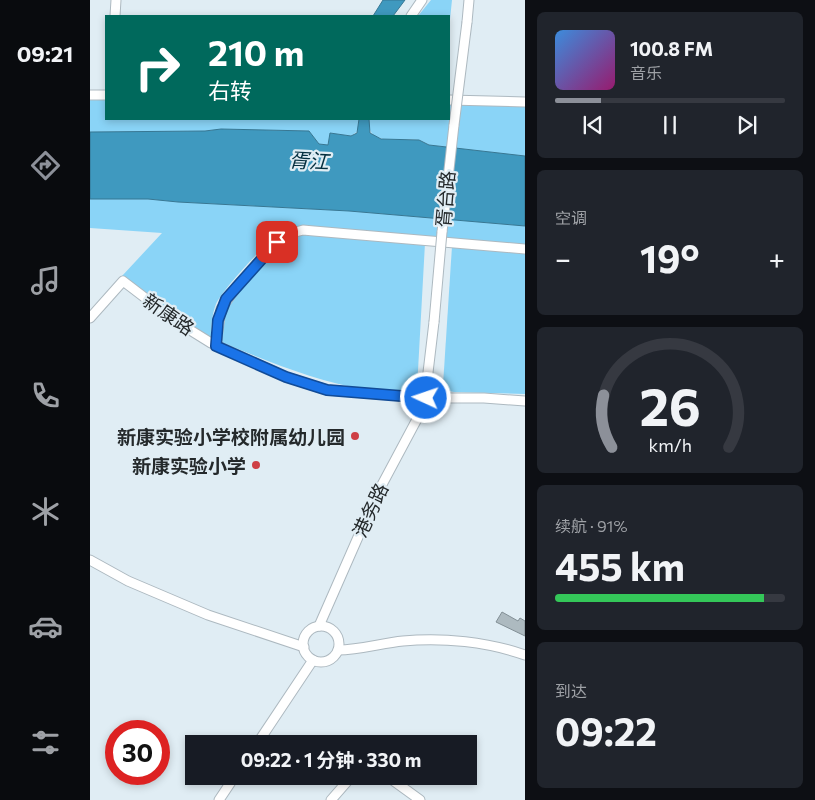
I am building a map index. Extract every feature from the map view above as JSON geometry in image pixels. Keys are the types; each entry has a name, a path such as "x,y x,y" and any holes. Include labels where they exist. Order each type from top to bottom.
{"street":[{"path":"115,15 116,0"},
{"path":"412,15 422,0"},
{"name":"胥台路","path":"426,398 447,173 470,0"},
{"path":"90,95 105,94"},
{"path":"450,100 525,102"},
{"path":"216,346 218,320 226,299 267,252 285,236 293,232 314,231 525,249"},
{"name":"新康路","path":"90,318 123,281 174,320 216,346 286,377 327,390 426,398 484,398 525,402"},
{"name":"港务路","path":"319,626 376,494 424,406 426,398"},
{"path":"90,560 128,581 208,615 304,647 313,660"},
{"path":"304,647 305,636 313,627 331,628 335,632 339,644 335,655 325,661 313,660"},
{"path":"338,650 406,641 442,640 482,644 525,656"},
{"path":"262,735 313,660"},
{"path":"219,800 229,785"},
{"path":"331,800 344,785"},
{"path":"399,785 420,800"}],"shaded area":[{"path":"431,0 452,0 450,19 450,15 419,15"},
{"path":"105,99 105,120 359,120 358,131 351,136 330,133 328,145 319,144 309,131 221,129 205,131 90,132 90,100"},
{"path":"450,102 525,104 525,156 429,145 411,139 378,138 370,128 369,120 450,120"},
{"path":"90,199 148,199 349,211 525,226 525,246 308,226 288,229 269,242 258,253 220,297 214,312 211,338 165,309 122,276 162,233 90,228"},
{"path":"306,234 425,243 417,389 414,393 385,393 330,382 294,371 223,343 221,330 223,317 238,289 278,244 285,239"},
{"path":"452,246 525,254 525,394 454,392 449,391 443,385"}],"water":[{"path":"383,0 405,0 394,15 374,15"},
{"name":"胥江","path":"359,120 369,120 370,133 381,139 419,140 429,145 525,156 525,226 349,211 148,199 90,199 90,132 205,131 221,129 309,131 319,144 328,145 330,133 351,136 357,133"}],"building":[{"path":"502,612 518,621 520,618 525,621 525,636 496,622"}],"place":[{"name":"新康实验小学校附属幼儿园","path":"355,436"},
{"name":"新康实验小学","path":"256,465"}],"route":[{"path":"277,242 226,299 218,320 216,346 286,377 327,390 426,398"}]}
